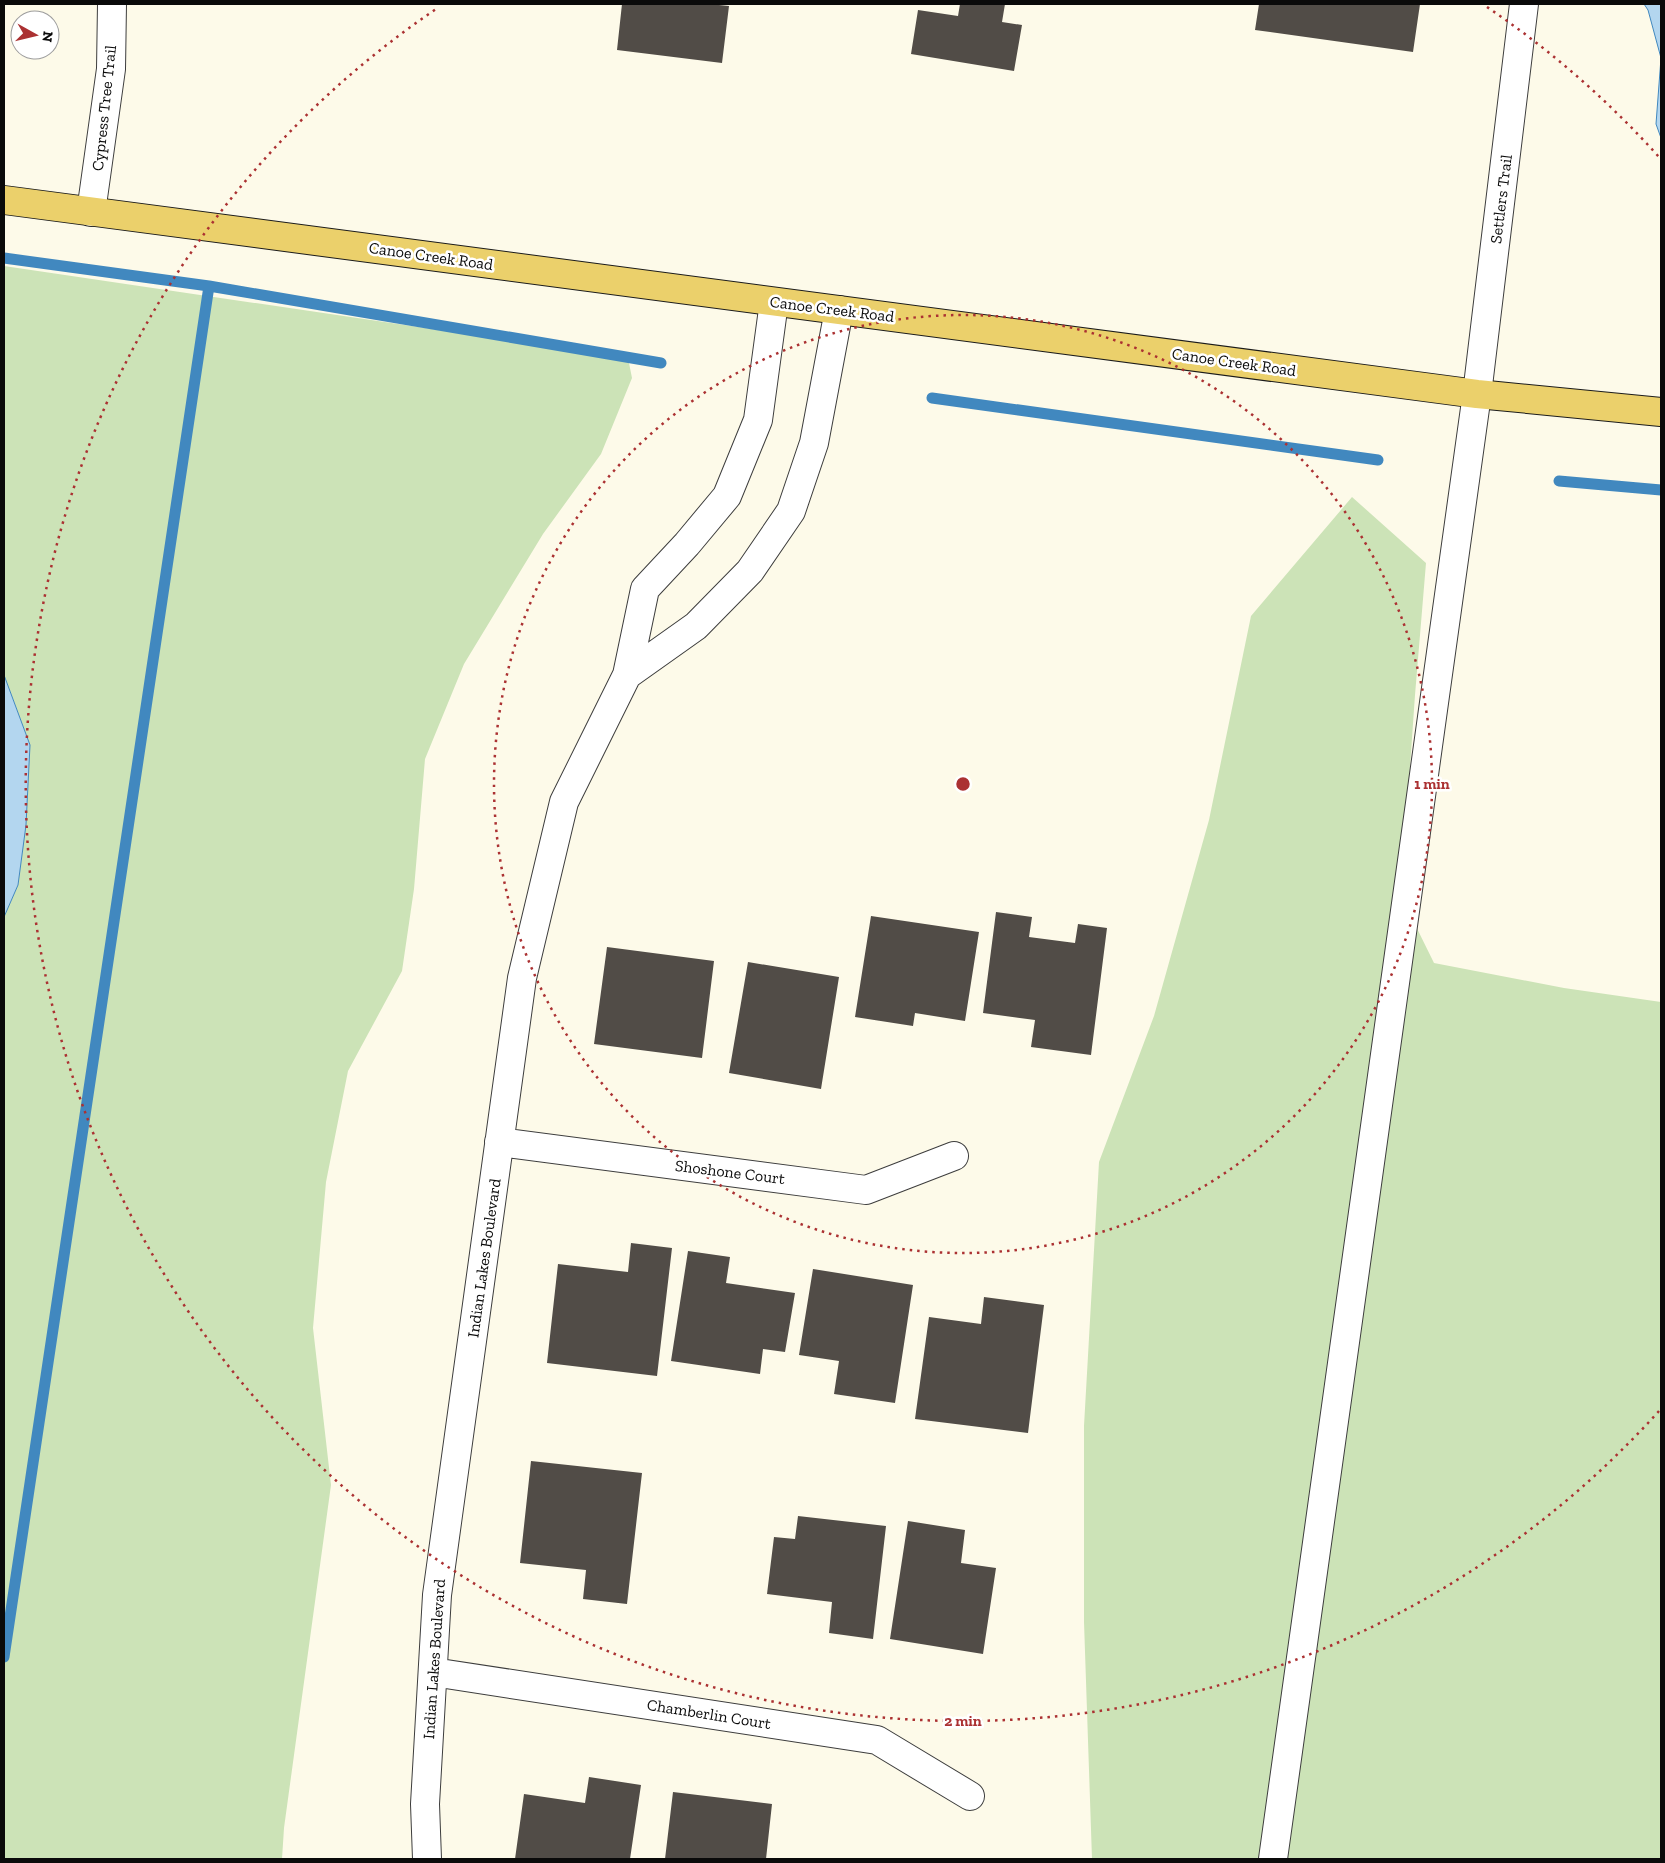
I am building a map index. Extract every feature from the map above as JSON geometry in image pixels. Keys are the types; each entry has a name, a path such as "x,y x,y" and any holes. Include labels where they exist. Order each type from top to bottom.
{"main road":[{"name":"Canoe Creek Road","path":"4,200 1477,394 1661,412"}],"street":[{"name":"Cypress Tree Trail","path":"91,212 111,69 112,4"},
{"name":"Settlers Trail","path":"1273,1859 1477,394 1524,4"},
{"name":"Indian Lakes Boulevard","path":"427,1859 425,1804 437,1595 522,978 564,802 627,675 645,589 687,544 726,496 758,420 774,302"},
{"name":"Indian Lakes Boulevard","path":"627,675 696,626 750,571 791,511 814,443 839,310"},
{"name":"Shoshone Court","path":"499,1142 866,1190 954,1156"},
{"name":"Chamberlin Court","path":"433,1672 877,1740 970,1796"}],"green space":[{"path":"4,266 628,358 632,378 601,454 543,534 464,664 425,759 414,889 402,971 348,1071 326,1182 313,1328 331,1485 284,1828 282,1859 4,1859 4,917 18,885 26,825 30,745 4,675"},
{"path":"1352,497 1426,563 1401,896 1434,963 1564,988 1661,1002 1661,1859 1092,1859 1084,1622 1084,1426 1099,1162 1154,1016 1209,820 1251,616"}],"water":[{"path":"1644,4 1661,4 1661,58 1648,10"},
{"path":"1661,58 1661,138 1656,124"},
{"path":"4,675 30,745 26,825 18,885 4,917"}],"building":[{"path":"622,4 709,4 729,6 722,63 617,50"},
{"path":"960,4 1005,4 1002,22 1022,25 1014,71 911,54 918,10 958,16"},
{"path":"1259,4 1420,4 1413,52 1255,30"},
{"path":"996,912 1032,917 1029,937 1075,943 1078,924 1107,928 1091,1055 1031,1047 1035,1020 983,1013"},
{"path":"871,916 979,932 965,1021 915,1013 913,1026 855,1017"},
{"path":"607,947 714,961 702,1058 594,1044"},
{"path":"748,962 839,977 821,1089 729,1073"},
{"path":"631,1243 672,1248 657,1376 547,1363 558,1264 628,1272"},
{"path":"688,1251 730,1257 726,1283 795,1293 785,1352 763,1349 760,1374 671,1361"},
{"path":"813,1269 913,1285 895,1403 834,1394 839,1361 799,1355"},
{"path":"984,1297 1044,1305 1028,1433 915,1419 929,1317 981,1324"},
{"path":"531,1461 642,1473 627,1604 583,1599 586,1570 520,1563"},
{"path":"798,1516 886,1526 873,1639 829,1633 832,1602 767,1594 774,1537 795,1539"},
{"path":"908,1521 965,1530 961,1563 996,1568 983,1654 890,1639"},
{"path":"589,1777 641,1785 630,1859 515,1859 524,1794 585,1803"},
{"path":"673,1792 772,1804 766,1859 665,1859"}],"waterway":[{"path":"4,258 209,286"},
{"path":"4,1657 209,286 661,363"},
{"path":"932,398 1378,460"},
{"path":"1559,481 1661,490"}]}
